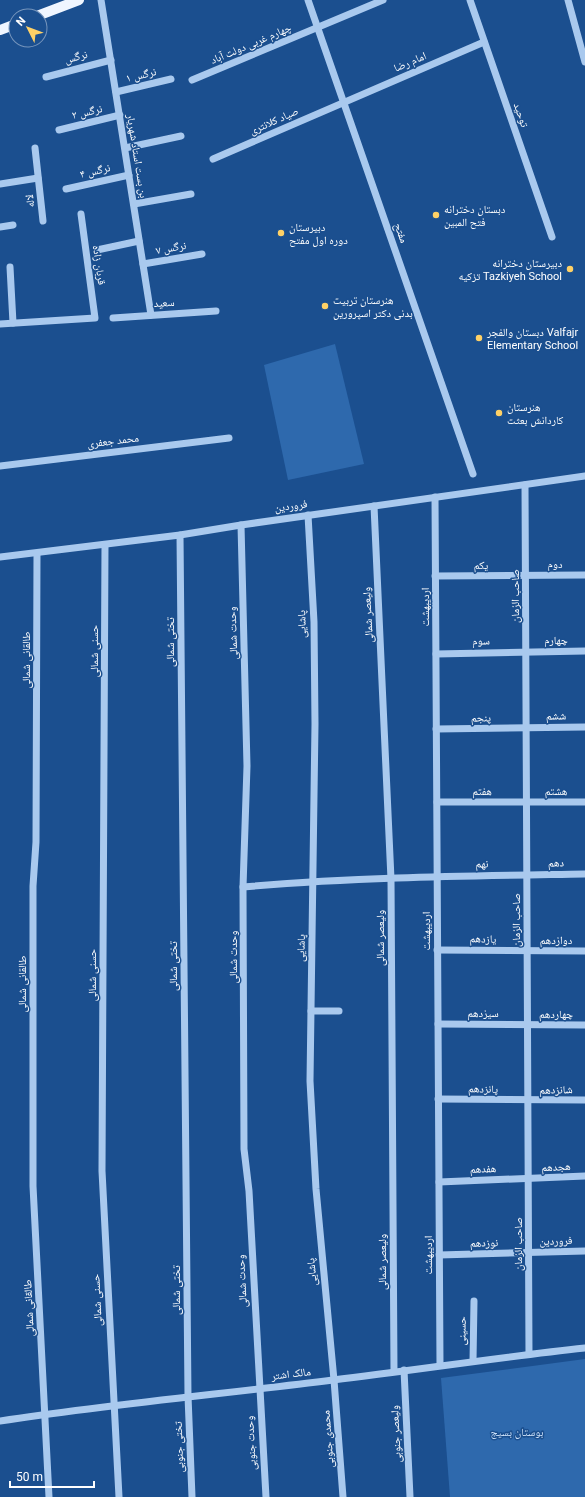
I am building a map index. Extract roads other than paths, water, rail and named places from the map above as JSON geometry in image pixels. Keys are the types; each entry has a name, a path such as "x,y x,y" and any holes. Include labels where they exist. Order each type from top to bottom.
{"main road":[{"path":"48,12 80,0"}],"street":[{"name":"بن بست استاد شهریار","path":"101,0 151,315"},
{"name":"مفتح","path":"308,0 473,474"},
{"name":"چهارم غربی دولت آباد","path":"192,80 383,0"},
{"name":"توحید","path":"470,0 552,237"},
{"path":"568,0 585,62"},
{"name":"امام رضا","path":"344,102 484,42"},
{"name":"نرگس","path":"46,77 111,60"},
{"name":"نرگس ۱","path":"116,92 171,79"},
{"name":"صیاد کلانتری","path":"213,160 344,102"},
{"name":"نرگس ۲","path":"59,130 120,115"},
{"path":"125,148 181,136"},
{"name":"لاله","path":"35,148 43,222"},
{"name":"نرگس ۴","path":"66,189 129,174"},
{"name":"لاله","path":"0,184 38,178"},
{"path":"134,204 191,194"},
{"name":"قربان زاده","path":"13,323 95,318 80,214"},
{"path":"0,227 13,225"},
{"path":"97,250 139,241"},
{"name":"نرگس ۷","path":"143,264 202,254"},
{"path":"0,324 13,323 10,267"},
{"name":"سعید","path":"113,318 216,312"},
{"name":"محمد جعفری","path":"0,466 229,438"},
{"name":"فروردین","path":"0,557 37,554 180,535 308,515 585,476"},
{"name":"صاحب الزمان","path":"525,485 529,1354"},
{"name":"اردیبهشت","path":"435,497 440,1365"},
{"name":"ولیعصر شمالی","path":"374,506 391,879 394,1371"},
{"name":"پاشایی","path":"308,515 314,622 313,881 310,1081 316,1189 334,1380"},
{"name":"وحدت شمالی","path":"241,525 247,766 243,887 244,1149 249,1191 259,1389"},
{"name":"تختی شمالی","path":"180,535 188,1396"},
{"name":"حسنی شمالی","path":"105,545 102,1172 119,1497"},
{"name":"طالقانی شمالی","path":"37,554 36,842 33,886 33,1186 46,1414 49,1497"},
{"name":"دوم","path":"526,576 585,575"},
{"name":"یکم","path":"435,576 526,576"},
{"name":"چهارم","path":"526,651 585,651"},
{"name":"سوم","path":"436,654 526,651"},
{"name":"ششم","path":"526,728 585,727"},
{"name":"پنجم","path":"436,729 526,728"},
{"name":"هفتم","path":"437,802 527,802"},
{"name":"هشتم","path":"527,802 585,802"},
{"name":"دهم","path":"527,875 585,874"},
{"name":"نهم","path":"243,887 313,881 437,876 527,875"},
{"name":"یازدهم","path":"437,950 527,951"},
{"name":"دوازدهم","path":"527,951 585,951"},
{"path":"311,1011 339,1011"},
{"name":"سیزدهم","path":"438,1024 528,1025"},
{"name":"چهاردهم","path":"528,1025 585,1025"},
{"name":"پانزدهم","path":"438,1099 528,1101"},
{"name":"شانزدهم","path":"528,1101 585,1100"},
{"name":"هجدهم","path":"528,1179 585,1176"},
{"name":"هفدهم","path":"439,1182 528,1179"},
{"name":"فروردین","path":"529,1253 585,1251"},
{"name":"نوزدهم","path":"439,1255 529,1253"},
{"name":"حسینی","path":"473,1361 474,1301"},
{"name":"مالک اشتر","path":"0,1422 114,1405 334,1380 440,1365 585,1348"},
{"name":"ولیعصر جنوبی","path":"404,1370 410,1497"},
{"name":"محمدی جنوبی","path":"334,1380 343,1497"},
{"name":"وحدت جنوبی","path":"259,1389 266,1497"},
{"name":"تختی جنوبی","path":"188,1396 192,1497"}],"place":[{"name":"دبستان دخترانه فتح المبین","path":"436,215"},
{"name":"دبیرستان دوره اول مفتح","path":"281,233"},
{"name":"دبیرستان دخترانه تزكيه Tazkiyeh School","path":"570,269"},
{"name":"هنرستان تربیت بدنی دکتر اسپرورین","path":"325,306"},
{"name":"دبستان والفجر Valfajr Elementary School","path":"479,338"},
{"name":"هنرستان کاردانش بعثت","path":"499,413"}],"park label":[{"name":"بوستان بسیج","path":"517,1432"}]}
